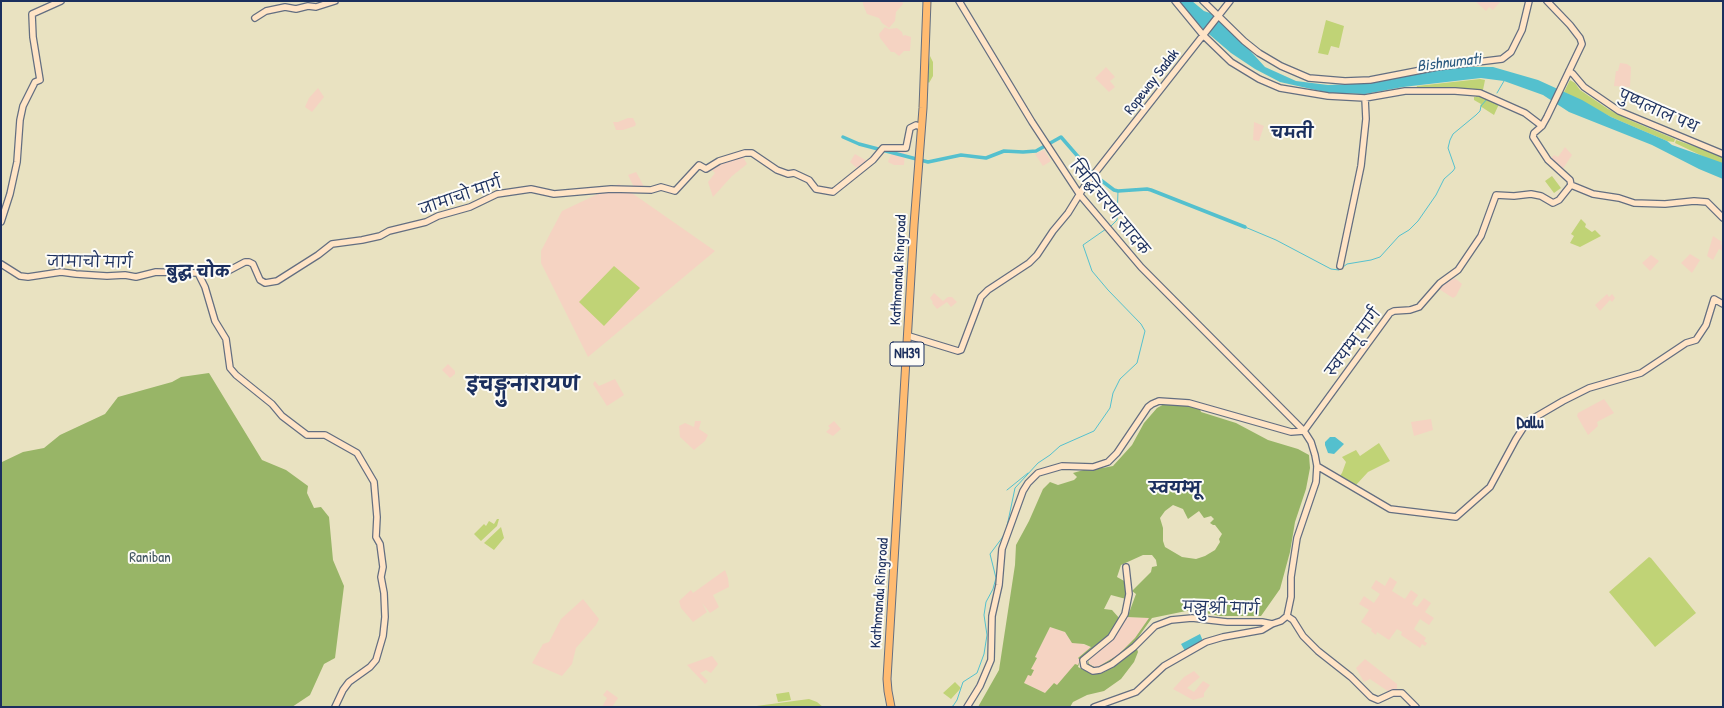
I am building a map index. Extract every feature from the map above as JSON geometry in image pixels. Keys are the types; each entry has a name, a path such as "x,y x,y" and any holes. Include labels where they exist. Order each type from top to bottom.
{"highway":[{"name":"Kathmandu Ringroad","path":"891,707 887,679 909,336 916,198 922,127 927,1"}],"main road":[{"path":"1,222 10,194 17,162 20,120 23,106 35,82 40,80 33,37 32,14 61,1"},
{"path":"255,18 266,11 285,7 296,9 308,6 316,7 335,1"},
{"name":"सिद्धिचरण सादक","path":"959,1 1032,122 1080,194 1141,267 1304,430 1314,451 1317,466 1316,482 1297,538 1291,577 1291,597 1287,616"},
{"path":"1175,1 1231,62 1268,83 1280,88 1328,96 1365,98 1405,91 1455,91 1480,93 1526,113 1542,126"},
{"path":"1203,1 1230,29 1259,52 1292,72 1323,80 1345,81 1370,80 1437,67 1490,61 1502,58 1510,54 1522,30 1529,1"},
{"name":"Ropeway Sadak","path":"1080,194 1230,1"},
{"path":"1547,1 1570,25 1580,38 1582,44 1547,117 1542,126 1534,133 1533,137 1548,160 1570,180 1571,185 1593,194 1634,202 1665,204 1694,201 1706,202 1723,218"},
{"name":"पुष्पलाल पथ","path":"1569,71 1584,87 1619,111 1723,154"},
{"path":"1340,266 1361,166 1366,119 1365,98"},
{"name":"जामाचो मार्ग","path":"1,264 20,276 28,277 61,272 107,276 125,275 136,277 156,272 198,273 228,271 249,262 253,264 260,280 265,284 275,282 314,258 332,244 380,236 389,231 426,222 438,216 470,208 497,194 531,189 554,194 611,189 651,190 661,187 675,191 699,165 706,169 720,161 745,153 752,152 778,170 788,174 794,173 809,180 816,189 833,192 873,160 883,148 906,148 910,128 916,125 922,127"},
{"name":"स्वयम्भू मार्ग","path":"1304,430 1390,313 1419,307 1440,283 1458,270 1481,236 1496,195 1514,196 1531,194 1541,196 1553,203 1559,200 1571,185"},
{"path":"909,336 960,351 964,346 972,319 981,297 988,290 1029,263 1068,213 1080,194"},
{"path":"198,273 205,286 215,321 226,339 230,368 236,375 272,404 282,416 307,434 324,435 357,453 374,482 377,516 376,537 383,556 381,577 385,617 382,636 378,657 374,664 349,682 343,690 335,707"},
{"path":"1317,466 1390,509 1456,517 1490,487 1527,422 1589,388 1641,373 1686,343 1696,340 1706,325 1714,299 1723,304"},
{"path":"967,707 980,686 991,660 992,616 999,585 1002,549 1023,491 1028,483 1038,473 1062,466 1093,467 1108,462 1117,453 1148,407 1159,401 1189,403 1291,432 1304,430"},
{"name":"मञ्जुश्री मार्ग","path":"1126,567 1129,594 1125,614 1111,637 1083,660 1084,666 1093,670 1100,670 1112,664 1134,647 1155,626 1171,620 1192,618 1227,622 1262,622 1274,624"},
{"path":"1094,707 1136,692 1164,666 1206,642 1223,637 1262,630 1287,616 1292,620 1303,636 1318,651 1351,677 1371,697 1378,700 1393,692 1402,693 1416,707"}],"shaded area":[{"path":"863,1 902,1 903,4 896,12 895,21 889,28 882,23 879,18 867,14"},
{"path":"1501,1 1493,10 1489,7 1486,11 1476,2"},
{"path":"885,27 889,29 897,28 902,32 903,36 905,35 911,37 910,51 904,51 899,56 894,52 891,52 880,38 879,34"},
{"path":"1620,63 1627,64 1631,67 1630,87 1614,86 1616,71 1618,71"},
{"path":"1106,67 1115,77 1110,81 1115,87 1109,92 1095,78"},
{"path":"318,88 324,97 312,112 305,107 309,98"},
{"path":"628,118 633,118 636,124 635,126 623,130 616,130 613,122 618,122"},
{"path":"1254,122 1264,126 1259,141 1253,140"},
{"path":"1565,147 1572,155 1562,170 1550,160 1554,155 1558,157"},
{"path":"893,149 902,149 905,151 904,165 894,165 888,162"},
{"path":"1044,150 1051,161 1043,166 1035,154"},
{"path":"855,154 867,161 860,171 850,162"},
{"path":"742,155 747,164 732,176 713,197 708,182 715,173 712,170 715,165"},
{"path":"636,172 644,187 635,189 628,175"},
{"path":"619,184 715,251 588,357 541,263 541,251 562,211"},
{"path":"1713,236 1722,242 1720,244 1723,245 1723,251 1719,249 1713,260 1707,256"},
{"path":"1690,254 1700,260 1692,273 1681,263"},
{"path":"1651,255 1659,261 1650,271 1642,263"},
{"path":"1455,278 1462,284 1456,296 1453,298 1439,289"},
{"path":"934,293 943,301 948,297 952,297 957,302 951,307 947,302 937,309 930,298"},
{"path":"1607,294 1609,297 1612,294 1615,298 1612,302 1610,300 1600,311 1595,305"},
{"path":"448,364 455,371 455,374 450,378 442,370"},
{"path":"615,379 624,395 607,406 593,384 595,381 599,386"},
{"path":"1604,399 1614,413 1597,422 1598,426 1588,435 1577,416 1578,413"},
{"path":"1431,419 1433,430 1414,436 1411,422"},
{"path":"695,421 701,421 699,429 708,435 705,441 694,450 680,437 679,426 685,423 694,427"},
{"path":"834,421 841,429 833,436 826,432 830,428 828,426"},
{"path":"725,570 729,587 713,595 719,607 710,613 702,603 707,612 693,622 681,608 679,601 691,590 693,593"},
{"path":"1390,577 1397,582 1392,591 1405,599 1411,590 1418,595 1412,604 1417,607 1424,598 1431,603 1425,612 1434,618 1429,625 1420,619 1414,629 1426,638 1424,641 1427,643 1425,646 1422,644 1420,648 1401,635 1402,632 1397,629 1389,640 1377,632 1376,635 1371,631 1372,629 1361,622 1369,610 1359,604 1364,596 1374,603 1380,594 1371,588 1376,580 1385,586"},
{"path":"583,599 599,619 596,625 576,648 572,664 562,676 532,663 543,644 549,642 561,619"},
{"path":"1127,617 1150,618 1135,638 1118,656 1096,668 1089,664 1088,660 1110,640"},
{"path":"1050,627 1065,632 1070,640 1091,647 1078,658 1080,660 1078,665 1075,665 1057,686 1054,683 1045,693 1024,683 1028,674 1031,676 1031,669 1037,658 1035,657"},
{"path":"712,656 718,664 711,673 706,670 700,673 708,681 705,684 687,665"},
{"path":"1365,659 1397,684 1397,689 1389,692 1370,679 1364,682 1356,668"},
{"path":"1194,671 1200,677 1187,688 1194,692 1203,681 1210,685 1204,693 1204,697 1193,700 1173,689 1184,677"},
{"path":"607,690 618,698 612,707 602,707 607,698 603,695"}],"green space":[{"path":"1326,20 1344,26 1339,48 1331,46 1328,55 1318,53"},
{"path":"930,56 933,62 933,76 929,83 927,81"},
{"path":"1480,79 1485,80 1483,90 1467,91 1449,87 1415,92 1417,86"},
{"path":"1570,80 1575,83 1580,90 1608,109 1627,119 1675,139 1674,142 1667,141 1611,117 1564,92"},
{"path":"1476,95 1499,104 1494,115 1474,100"},
{"path":"1676,140 1723,156 1723,164 1715,162 1675,143"},
{"path":"1552,176 1561,188 1554,193 1545,181"},
{"path":"1581,219 1586,224 1585,227 1592,232 1595,230 1601,236 1580,247 1570,243 1574,236 1571,234"},
{"path":"614,266 640,288 604,326 579,302"},
{"name":"Raniban","path":"209,373 262,460 286,470 308,486 307,493 314,508 321,507 329,517 333,560 344,586 335,658 324,664 310,695 292,707 1,707 1,461 2,462 23,452 44,448 60,435 105,414 118,397 172,382 181,377"},
{"path":"1168,402 1197,407 1201,412 1236,423 1268,440 1298,449 1309,455 1310,468 1306,489 1295,522 1290,552 1280,589 1261,616 1220,616 1191,610 1152,618 1134,643 1117,659 1097,669 1092,667 1088,664 1088,660 1088,659 1102,647 1129,613 1136,594 1132,591 1151,572 1152,567 1157,566 1156,560 1152,555 1143,555 1121,565 1117,577 1126,582 1126,599 1111,595 1104,609 1112,610 1120,619 1111,633 1103,641 1081,658 1078,667 1090,673 1099,674 1106,671 1133,650 1137,649 1138,652 1134,662 1121,679 1104,691 1087,695 1073,702 1070,707 978,707 999,670 1015,565 1016,545 1029,521 1043,489 1050,482 1058,485 1074,480 1077,477 1073,473 1087,469 1113,466 1132,445 1144,423 1157,408","holes":["1173,505 1183,509 1188,519 1199,511 1204,518 1211,516 1214,519 1210,523 1215,525 1222,534 1219,539 1220,542 1215,550 1196,559 1182,557 1165,547 1163,541 1163,528 1160,518 1165,511","1127,617 1149,618 1135,638 1118,655 1096,668 1089,664 1088,660 1110,640","1050,627 1065,632 1072,643 1084,644 1091,647 1078,658 1080,660 1078,665 1075,664 1057,685 1054,683 1045,693 1024,683 1028,675 1031,676 1034,670 1031,669 1037,658 1035,657"]},
{"path":"1379,443 1390,461 1368,472 1356,485 1353,485 1339,477 1346,462 1342,457 1356,450 1360,456"},
{"path":"497,519 499,519 497,526 481,541 474,534 484,524 486,526 489,521 494,524"},
{"path":"501,527 504,538 494,550 484,543"},
{"path":"1649,557 1696,613 1655,647 1609,592"},
{"path":"955,682 961,688 951,699 943,693"},
{"path":"789,692 791,700 778,702 776,694"},
{"path":"809,699 817,702 823,707 749,707"}],"water":[{"path":"1179,1 1192,1 1204,11 1210,13 1245,45 1265,67 1296,81 1328,85 1353,84 1376,82 1452,67 1493,67 1538,80 1582,100 1611,117 1667,141 1672,145 1723,163 1723,179 1699,169 1652,145 1569,112 1543,95 1504,81 1481,78 1403,87 1365,94 1329,93 1280,82 1255,69 1231,53 1203,29"},
{"path":"1330,437 1335,437 1344,444 1334,454 1328,453 1325,445 1325,442"},
{"path":"1200,634 1203,641 1185,651 1181,644"}],"waterway":[{"path":"1497,93 1504,81"},
{"path":"1245,227 1276,240 1331,269 1339,270 1347,264 1380,257 1399,236 1409,230 1418,221 1436,195 1444,179 1453,171 1455,168 1448,148 1450,140 1453,134 1480,111 1481,106 1487,99"},
{"path":"843,137 859,144 928,162 961,155 986,158 1004,151 1036,151 1061,137 1094,175 1114,190 1151,190 1245,227"},
{"path":"1111,226 1117,220 1118,191"},
{"path":"950,707 953,706 957,700 963,682 977,673 984,654 987,635 984,615 986,602 993,589 996,578 990,554 1006,531 1015,488 1038,463 1060,446 1094,431 1110,408 1113,393 1120,379 1137,363 1145,331 1141,324 1092,271 1083,245 1106,229"},
{"path":"1007,490 1028,473"}],"district":[{"name":"चमती","path":"1292,134"},
{"name":"बुद्ध चोक","path":"198,273"},
{"name":"इचङ्गुनारायण","path":"523,386"},
{"name":"Dallu","path":"1530,424"},
{"name":"स्वयम्भू","path":"1175,489"}],"water label":[{"name":"Bishnumati","path":"1449,63"}]}
